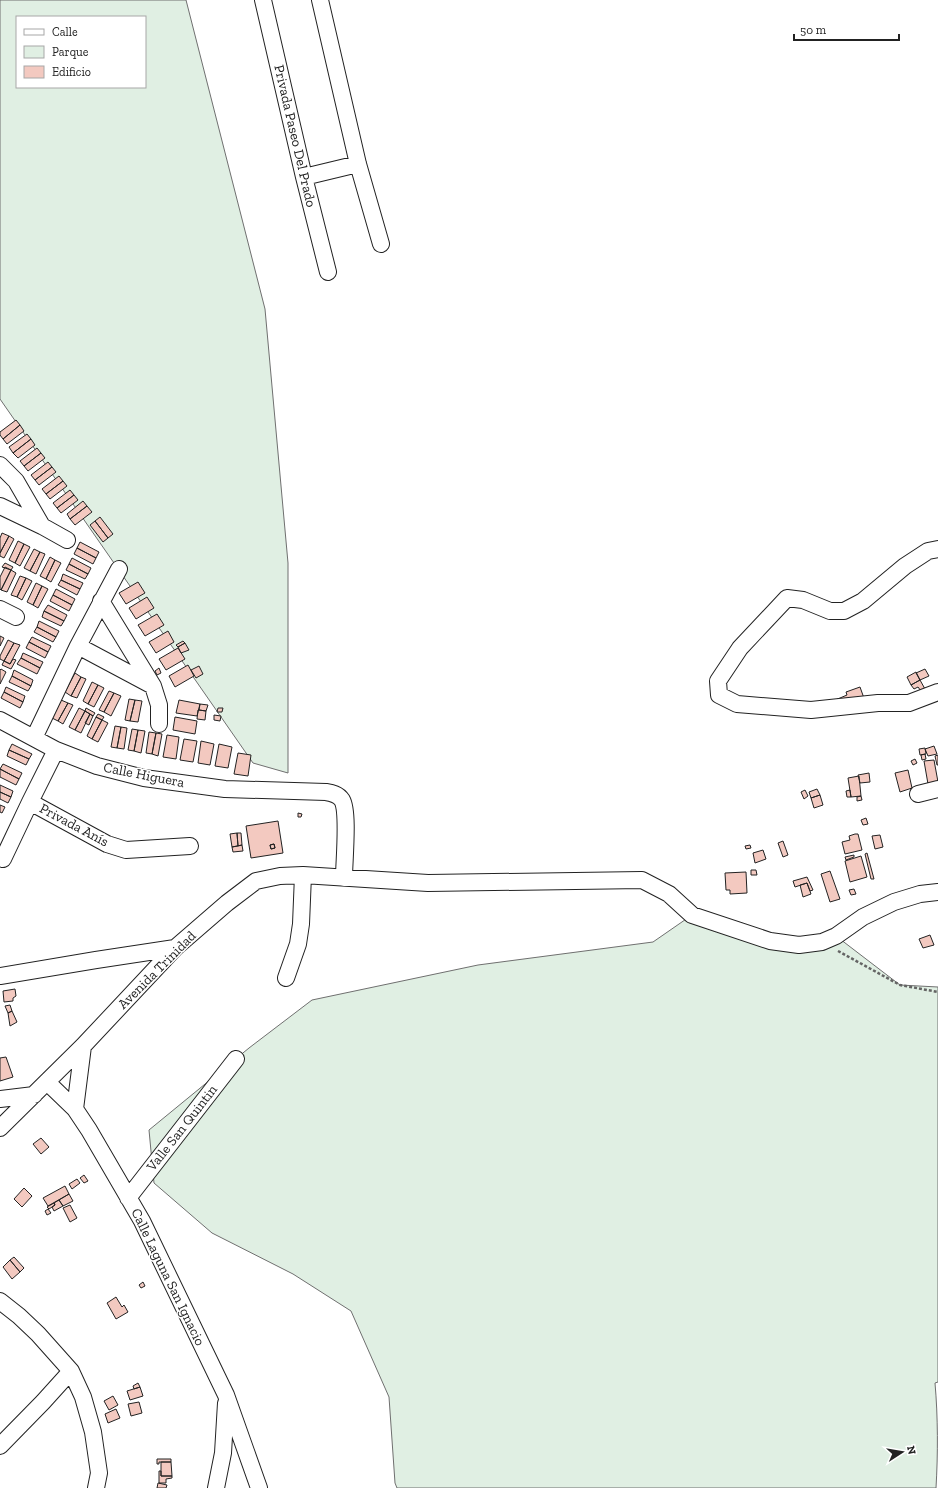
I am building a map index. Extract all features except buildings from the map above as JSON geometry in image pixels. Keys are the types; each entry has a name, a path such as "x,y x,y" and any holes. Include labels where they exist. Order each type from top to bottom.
{"street":[{"name":"Privada Paseo Del Prado","path":"263,0 304,177 328,272"},
{"path":"320,0 358,164 381,244"},
{"path":"304,177 358,164"},
{"path":"0,465 16,481 42,526"},
{"path":"0,506 67,540"},
{"path":"938,549 928,551 905,566 863,602 844,611 830,611 803,600 787,598 740,648 718,681 719,695 736,704 811,710 878,703 909,703 938,692"},
{"path":"34,738 78,646 119,569"},
{"path":"102,601 153,686 159,705 159,724"},
{"path":"0,609 16,617"},
{"path":"78,646 153,686"},
{"name":"Calle Higuera","path":"0,720 56,750 97,766 144,778 225,789 335,793 342,800 345,815 344,878"},
{"name":"Privada Anís","path":"3,859 56,750"},
{"path":"918,794 938,789"},
{"name":"Privada Anís","path":"30,802 107,844 126,850 190,846"},
{"path":"286,978 298,944 302,924 302,875"},
{"name":"Avenida Trinidad","path":"0,1128 83,1046 175,948 226,903 256,881 280,876 302,875 428,883 642,880 670,894 692,915 770,941 799,944 822,942"},
{"path":"822,942 836,936 863,917 894,902 920,894 938,892"},
{"path":"0,976 175,948"},
{"path":"75,1109 83,1046"},
{"name":"Valle San Quintin","path":"128,1198 236,1059"},
{"name":"Calle Laguna San Ignacio","path":"47,1082 75,1109 90,1130 142,1221 226,1395 259,1488"},
{"path":"0,1099 34,1095"},
{"path":"0,1301 38,1334 71,1371 83,1397 93,1432 99,1473 96,1488"},
{"path":"0,1446 71,1371"},
{"path":"216,1488 223,1453 226,1395"}],"path":[{"path":"822,942 900,985 938,992"}],"green space":[{"path":"0,0 186,0 265,309 288,563 288,773 253,763 0,399"},
{"path":"692,915 770,941 836,936 900,985 938,987 938,1382 935,1383 937,1409 936,1488 397,1488 395,1483 389,1397 351,1311 293,1274 212,1233 154,1183 149,1130 249,1048 312,1000 478,965 653,942"}]}
